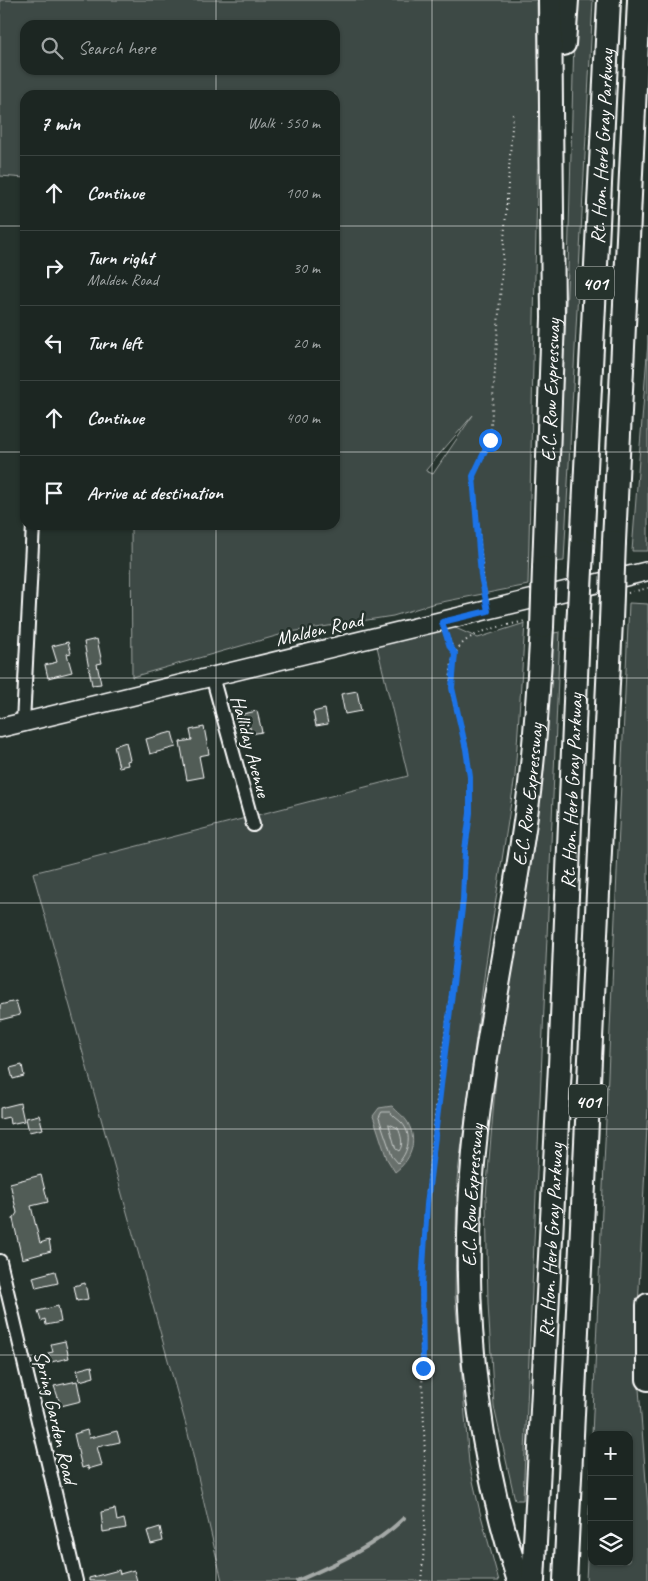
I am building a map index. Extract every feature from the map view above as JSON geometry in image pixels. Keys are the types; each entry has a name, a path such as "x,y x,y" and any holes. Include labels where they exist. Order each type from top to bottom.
{"highway":[{"name":"E.C. Row Expressway","path":"519,1581 498,1508 475,1372 470,1284 470,1209 479,1106 533,761 542,627 553,318 550,0"},
{"path":"553,172 562,103 566,0"},
{"name":"Rt. Hon. Herb Gray Parkway","path":"533,1581 560,1066 578,629 609,0"},
{"name":"Rt. Hon. Herb Gray Parkway","path":"565,1581 639,0"},
{"path":"648,1305 648,1379"}],"main road":[{"name":"Malden Road","path":"0,728 648,571"}],"street":[{"path":"23,722 33,530"},
{"name":"Halliday Avenue","path":"212,676 253,825"},
{"name":"Spring Garden Road","path":"0,1261 76,1581"}],"path":[{"path":"488,611 481,576 473,476 490,440 512,113"},
{"path":"421,1581 426,1478 422,1275 427,1204 463,900 465,850 470,813 466,749 452,688 455,653 450,647 442,622"}],"shaded area":[{"path":"0,0 537,0 539,98 528,585 432,604 393,616 290,632 132,677 131,530 340,530 340,90 20,90 20,178 0,176","holes":["473,415 433,474 426,470"]},
{"path":"575,0 593,0 564,561 554,562 568,269"},
{"path":"648,342 648,551 632,551"},
{"path":"629,603 648,604 648,1106 636,1349 648,1508 648,1581 586,1581 588,1537 588,1566 633,1566 633,1431 592,1431"},
{"path":"442,622 478,638 525,623 515,776 486,963 457,1180 455,1295 469,1463 499,1581 222,1581 186,1425 33,873 408,776 375,638"},
{"path":"560,632 523,1500 515,1500 494,1407 488,1303 486,1196 500,1029 523,908 543,759 548,634"}],"water":[{"path":"392,1106 407,1121 412,1137 409,1156 395,1172 387,1159 373,1116 379,1108"}],"building":[{"path":"97,639 102,663 97,664 101,684 92,685 84,642"},
{"path":"68,642 71,653 67,654 72,672 48,678 45,665 57,662 52,646"},
{"path":"357,691 361,711 345,714 341,694"},
{"path":"325,709 328,724 316,726 313,712"},
{"path":"257,711 262,732 251,734 250,727 246,727 243,714"},
{"path":"204,727 209,754 199,756 203,777 187,780 180,742 192,740 190,730"},
{"path":"172,732 176,747 150,754 146,739"},
{"path":"126,742 130,760 127,761 128,765 119,767 114,746"},
{"path":"16,1001 20,1015 0,1020 0,1005"},
{"path":"22,1065 24,1076 13,1079 10,1068"},
{"path":"20,1103 24,1121 10,1124 9,1117 0,1119 0,1108"},
{"path":"39,1115 43,1129 29,1132 26,1118"},
{"path":"41,1175 48,1202 31,1206 40,1243 49,1240 51,1251 22,1259 13,1219 17,1213 10,1183"},
{"path":"55,1271 58,1283 36,1288 33,1277"},
{"path":"85,1283 88,1299 77,1301 74,1286"},
{"path":"58,1306 61,1322 46,1325 45,1319 41,1321 38,1311"},
{"path":"65,1341 69,1358 51,1362 48,1353 53,1352 51,1344"},
{"path":"92,1366 94,1377 80,1381 77,1370"},
{"path":"77,1381 81,1401 61,1406 54,1386"},
{"path":"87,1430 89,1438 117,1431 120,1442 97,1447 102,1465 88,1469 88,1466 82,1468 74,1434"},
{"path":"115,1509 117,1521 124,1519 126,1528 103,1532 101,1512"},
{"path":"160,1527 163,1541 151,1544 147,1531"},
{"path":"119,1570 120,1574 134,1570 137,1581 89,1581 89,1578"}],"waterway":[{"path":"297,1581 367,1546 404,1518"}],"route":[{"path":"423,1368 422,1284 427,1204 463,900 465,850 470,813 470,777 466,749 452,688 452,667 455,653 450,647 442,622 488,611 481,576 473,476 490,440"}]}
